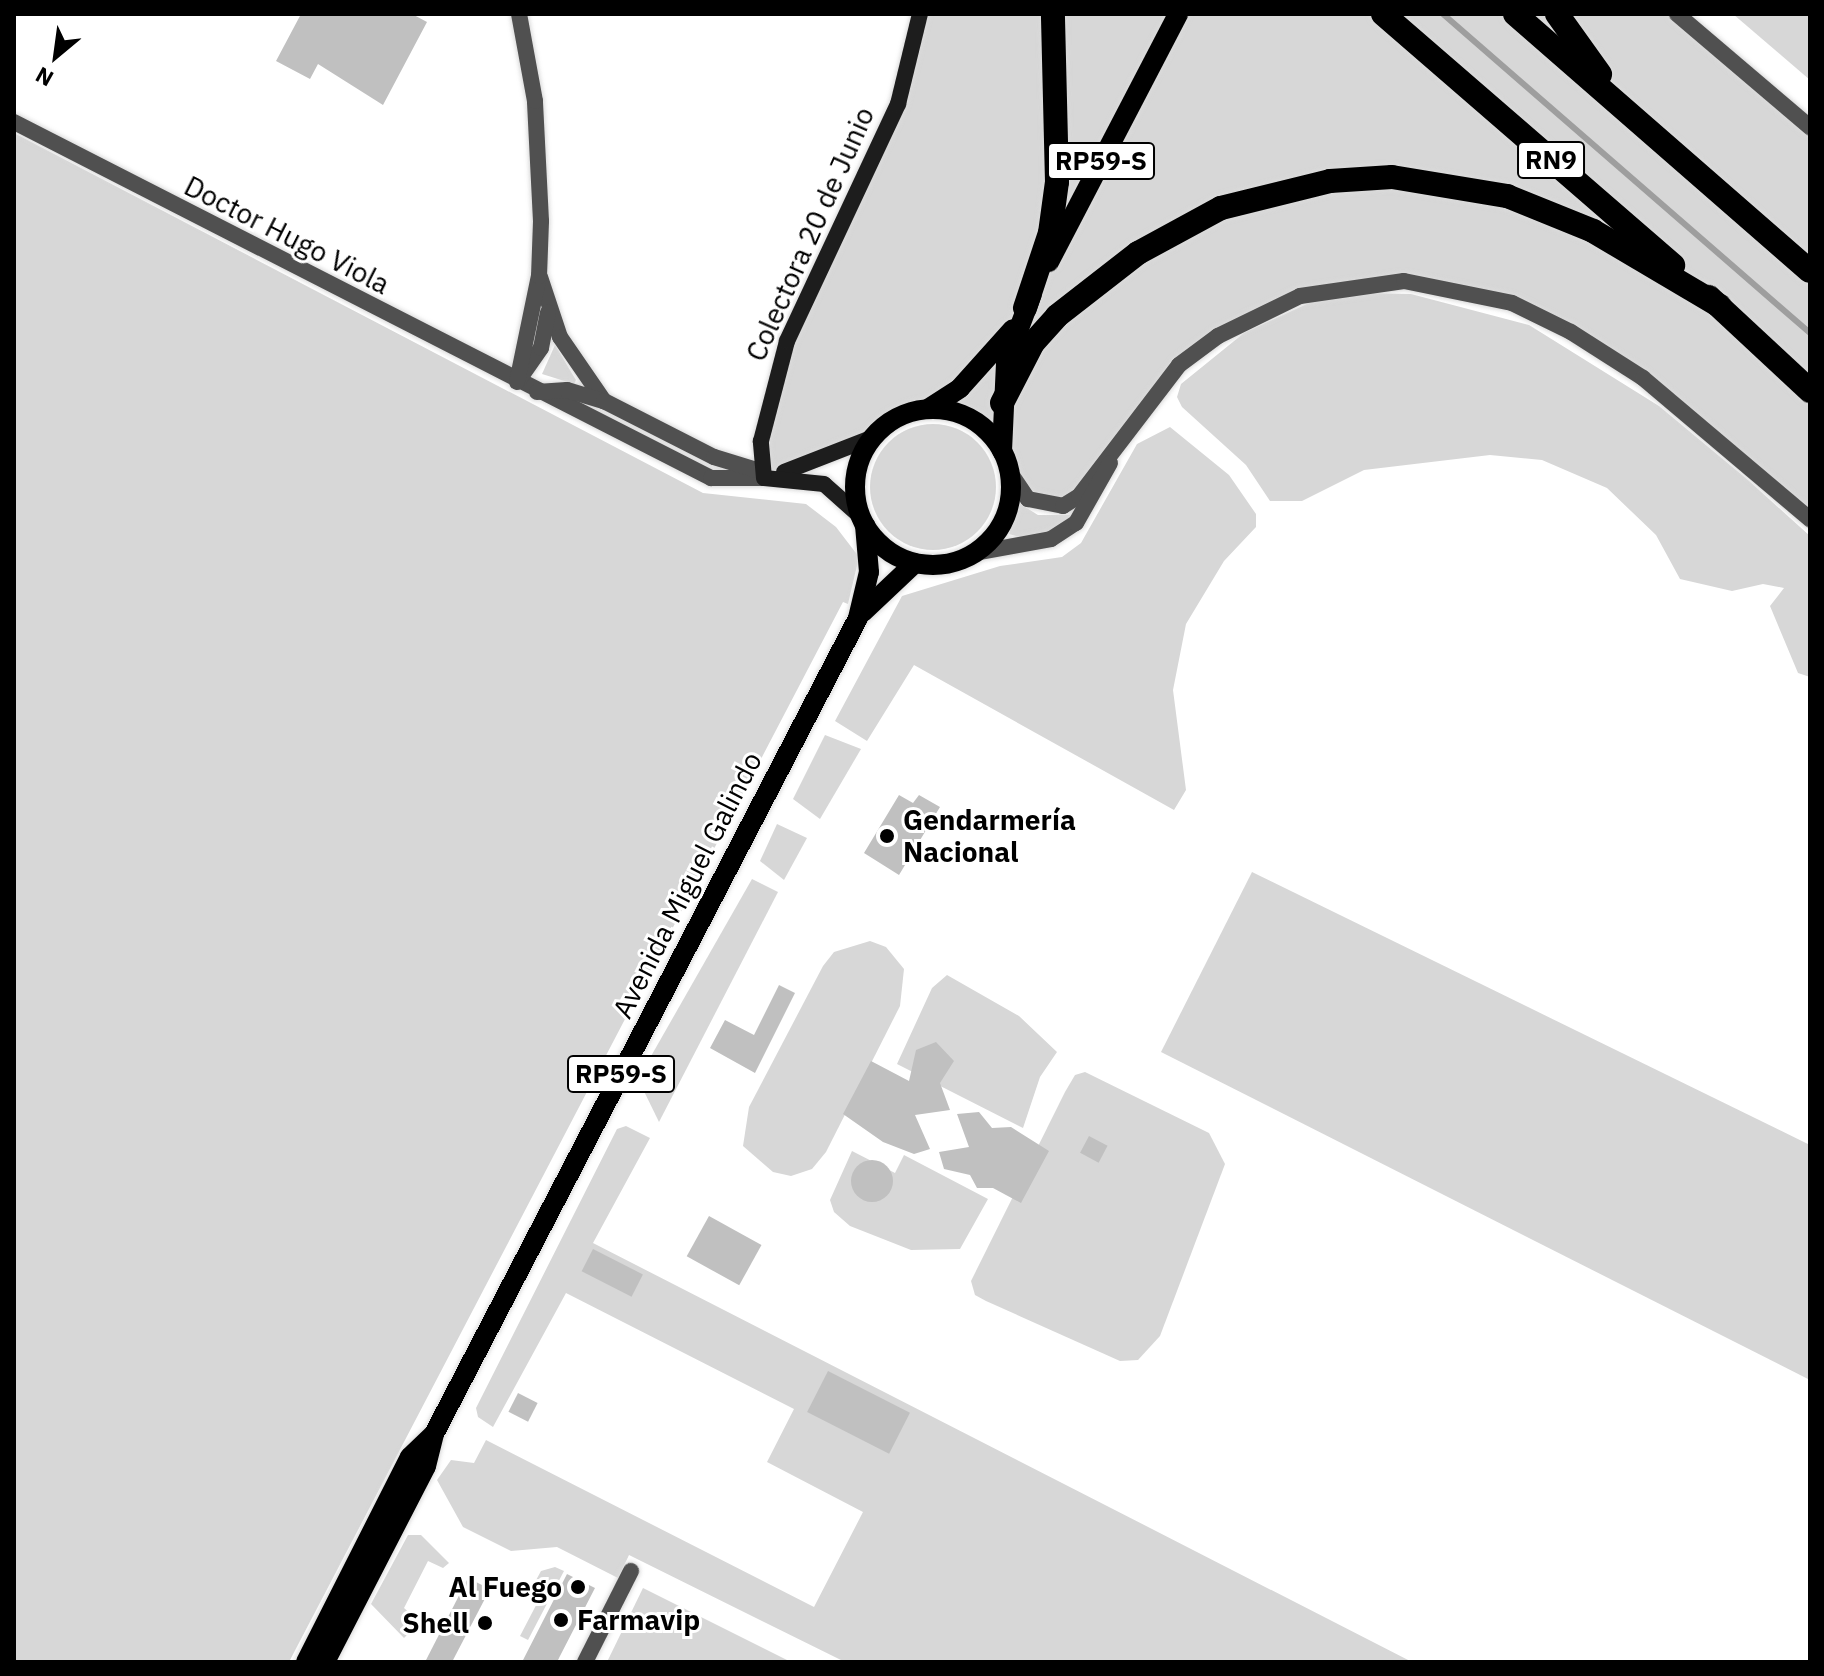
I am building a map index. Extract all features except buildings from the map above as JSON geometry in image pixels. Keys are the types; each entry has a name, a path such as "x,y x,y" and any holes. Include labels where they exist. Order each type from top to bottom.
{"highway":[{"path":"1020,317 1050,233 1057,182 1053,14"},
{"name":"RN9","path":"1383,14 1720,306 1810,391"},
{"path":"1515,14 1810,271"},
{"path":"1557,14 1643,125"},
{"path":"1002,403 1041,334 1138,253 1221,208 1330,181 1392,177 1507,196 1593,231 1720,306"}],"main road":[{"name":"Colectora 20 de Junio","path":"764,475 761,441 772,379 898,104 920,14"},
{"name":"RP59-S","path":"928,409 960,388 1020,317 1178,14"},
{"name":"RP59-S","path":"1002,451 1002,403 1020,317"},
{"path":"928,409 971,419 1002,451 1009,471 1008,509 975,553 946,564 915,563 886,549 862,521 855,476 871,438 887,423 928,409"},
{"name":"Doctor Hugo Viola","path":"764,475 811,465 871,438"},
{"name":"Doctor Hugo Viola","path":"764,475 824,484 862,521"},
{"name":"Avenida Miguel Galindo","path":"325,1662 426,1466 434,1434 858,618 869,572 862,521"},
{"name":"Avenida Miguel Galindo","path":"858,618 915,563"},
{"name":"Avenida Miguel Galindo","path":"306,1662 410,1457 434,1434"}],"street":[{"path":"517,382 539,276 540,150 519,14"},
{"path":"1677,14 1810,127"},
{"name":"Doctor Hugo Viola","path":"14,122 517,382 711,478 764,475"},
{"path":"539,276 548,309 572,360 604,401"},
{"path":"1009,471 1028,499 1063,506 1113,454 1179,365 1253,315 1300,296 1404,281 1512,303 1571,332 1643,378 1810,519"},
{"path":"517,382 541,348 548,309"},
{"name":"Doctor Hugo Viola","path":"537,392 567,390 604,401 714,457 764,475"},
{"path":"975,553 1051,539 1076,523 1102,484 1113,454"},
{"path":"585,1662 631,1571"}],"shaded area":[{"path":"920,14 1677,14 1810,127 1810,519 1571,332 1448,286 1300,296 1179,365 1079,496 1043,505 1009,471 989,433 971,419 928,409 907,413 871,438 793,471 763,472 765,411 876,156"},
{"path":"1733,14 1810,14 1810,80"},
{"path":"14,133 703,493 806,504 836,527 859,557 848,604 843,602 289,1662 14,1662"},
{"path":"1360,293 1411,294 1529,325 1659,406 1748,480 1810,536 1810,677 1798,673 1770,606 1784,588 1763,584 1732,591 1680,579 1656,535 1607,488 1542,460 1490,455 1364,470 1302,501 1270,501 1246,465 1182,407 1177,397 1181,384 1244,333 1309,303"},
{"path":"555,345 576,380 574,384 542,374"},
{"path":"933,424 957,429 977,443 991,463 996,487 991,511 977,531 957,545 933,550 909,545 889,531 875,511 870,487 875,463 889,443 909,429"},
{"path":"1170,427 1229,475 1256,514 1256,527 1224,561 1186,624 1173,690 1186,790 1174,810 914,665 867,741 835,721 902,596 1000,566 1062,557 1081,543 1137,444"},
{"path":"1017,502 1038,515 1074,515 1050,532 1020,537 1009,534"},
{"path":"825,735 861,749 820,819 793,799"},
{"path":"777,824 807,838 784,880 760,861"},
{"path":"1252,872 1810,1145 1810,1380 1161,1052"},
{"path":"752,879 778,892 659,1122 638,1079"},
{"path":"870,941 886,947 904,969 900,1006 826,1152 812,1169 791,1176 773,1172 743,1146 749,1107 823,966 834,952"},
{"path":"947,975 1019,1016 1057,1052 1040,1077 1023,1128 897,1064 932,988"},
{"path":"1085,1072 1209,1133 1225,1164 1160,1336 1138,1360 1120,1361 986,1301 975,1295 971,1281 1065,1092 1075,1075"},
{"path":"626,1126 650,1138 593,1243 1412,1662 845,1662 629,1555 618,1578 557,1547 511,1551 463,1527 437,1480 451,1460 474,1463 486,1440 814,1607 863,1512 767,1462 794,1409 566,1293 493,1427 478,1417 476,1408 617,1129"},
{"path":"852,1151 895,1173 904,1155 988,1199 960,1249 911,1250 850,1226 834,1212 830,1200"},
{"path":"408,1535 421,1535 449,1563 443,1568 428,1561 404,1608 420,1622 404,1638 371,1604"},
{"path":"555,1567 564,1571 528,1640 520,1636 545,1588 535,1582 541,1571"},
{"path":"643,1588 791,1662 607,1662"}],"waterway":[{"path":"1443,14 1810,333"}],"place":[{"name":"Gendarmería Nacional","path":"887,836"},
{"name":"Al Fuego","path":"578,1587"},
{"name":"Farmavip","path":"561,1620"},
{"name":"Shell","path":"485,1623"}]}
